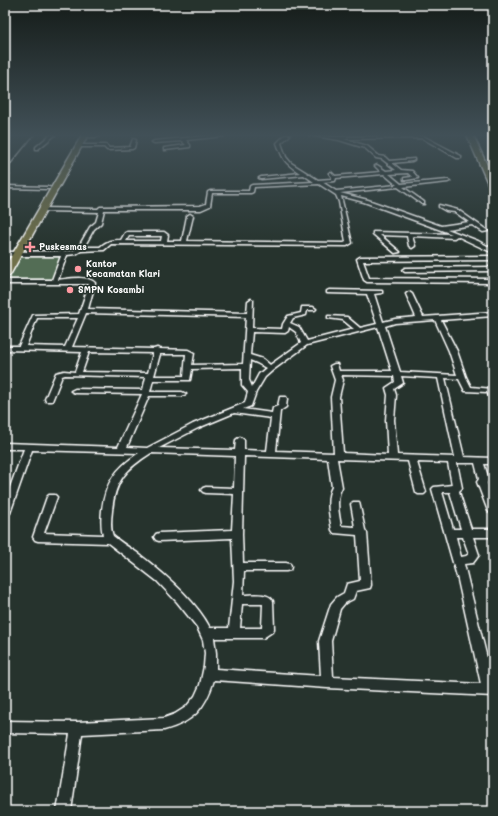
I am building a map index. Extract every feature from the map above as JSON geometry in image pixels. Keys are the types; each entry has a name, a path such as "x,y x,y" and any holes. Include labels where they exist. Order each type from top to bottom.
{"highway":[{"path":"5,275 10,256 59,173"},
{"path":"10,256 43,210 64,173"},
{"path":"487,173 493,186"}],"street":[{"path":"332,173 334,177"},
{"path":"100,209 204,207 208,205 210,192 251,192 252,186 317,182 333,180 334,177 373,173"},
{"path":"385,173 395,180 401,188 422,203"},
{"path":"395,180 416,178 409,173"},
{"path":"261,178 304,174 336,193 374,204 440,228 493,251"},
{"path":"336,193 448,181"},
{"path":"5,187 49,188"},
{"path":"80,249 101,249 109,242 348,244 349,243 336,193"},
{"path":"441,206 448,210 456,211 485,231"},
{"path":"10,256 74,253 80,249 92,228 98,223 102,210 43,210"},
{"path":"184,243 190,216"},
{"path":"440,228 473,223"},
{"path":"396,252 375,233 461,236"},
{"path":"409,234 412,246"},
{"path":"379,246 389,245"},
{"path":"54,281 65,254"},
{"path":"493,258 360,259 366,280 493,281"},
{"path":"400,259 408,281"},
{"path":"405,270 493,269"},
{"path":"5,282 54,281 92,283 83,314 68,349"},
{"path":"329,292 380,292"},
{"path":"370,292 379,325 397,374 399,384 390,388 392,401 390,420 394,458"},
{"path":"409,294 420,318"},
{"path":"251,301 245,382 252,392"},
{"path":"250,330 285,331 286,324 290,317 304,314 304,308 313,308"},
{"path":"21,349 35,316 83,314 250,315"},
{"path":"110,539 106,523 108,502 112,485 124,470 146,452 199,424 248,404 252,392 262,376 270,368 305,344 395,321 420,318 493,314"},
{"path":"330,317 345,318 359,330"},
{"path":"437,318 453,351 462,377 468,388 488,390 491,391 493,396"},
{"path":"286,324 294,326 300,330 305,344"},
{"path":"5,348 157,350 189,352 190,356 187,378 64,373 59,375 49,399"},
{"path":"78,374 86,349"},
{"path":"121,450 146,393 157,350"},
{"path":"189,367 247,363 270,368"},
{"path":"360,531 337,530 334,502 334,491 337,487 335,456 335,397 339,380 335,370 462,377"},
{"path":"441,376 456,460 457,488 454,490 474,555 469,560 457,561"},
{"path":"75,391 182,394"},
{"path":"271,454 276,410 282,407 283,399"},
{"path":"234,410 276,416"},
{"path":"234,632 239,567 238,491 240,440"},
{"path":"5,446 146,452 240,453 493,461"},
{"path":"5,513 29,447"},
{"path":"412,459 421,492"},
{"path":"479,461 484,480 482,482 493,511"},
{"path":"209,674 327,682 490,689 437,489 457,488"},
{"path":"206,490 238,491"},
{"path":"5,727 77,728 164,724 174,721 188,713 195,706 200,698 209,674 210,659 207,633 192,612 169,585 110,539 38,537 52,497"},
{"path":"327,682 325,641 335,607 341,600 349,596 351,587 366,584 362,533 360,531 356,504"},
{"path":"449,533 493,533"},
{"path":"158,537 238,534"},
{"path":"239,567 286,567"},
{"path":"207,633 263,633 268,630 267,600 237,600"},
{"path":"64,811 77,728"}],"green space":[{"path":"19,257 63,257 52,279 6,279"}],"place":[{"name":"Puskesmas","path":"30,247"},
{"name":"Kantor Kecamatan Klari","path":"78,269"},
{"name":"SMPN Kosambi","path":"70,290"}]}
